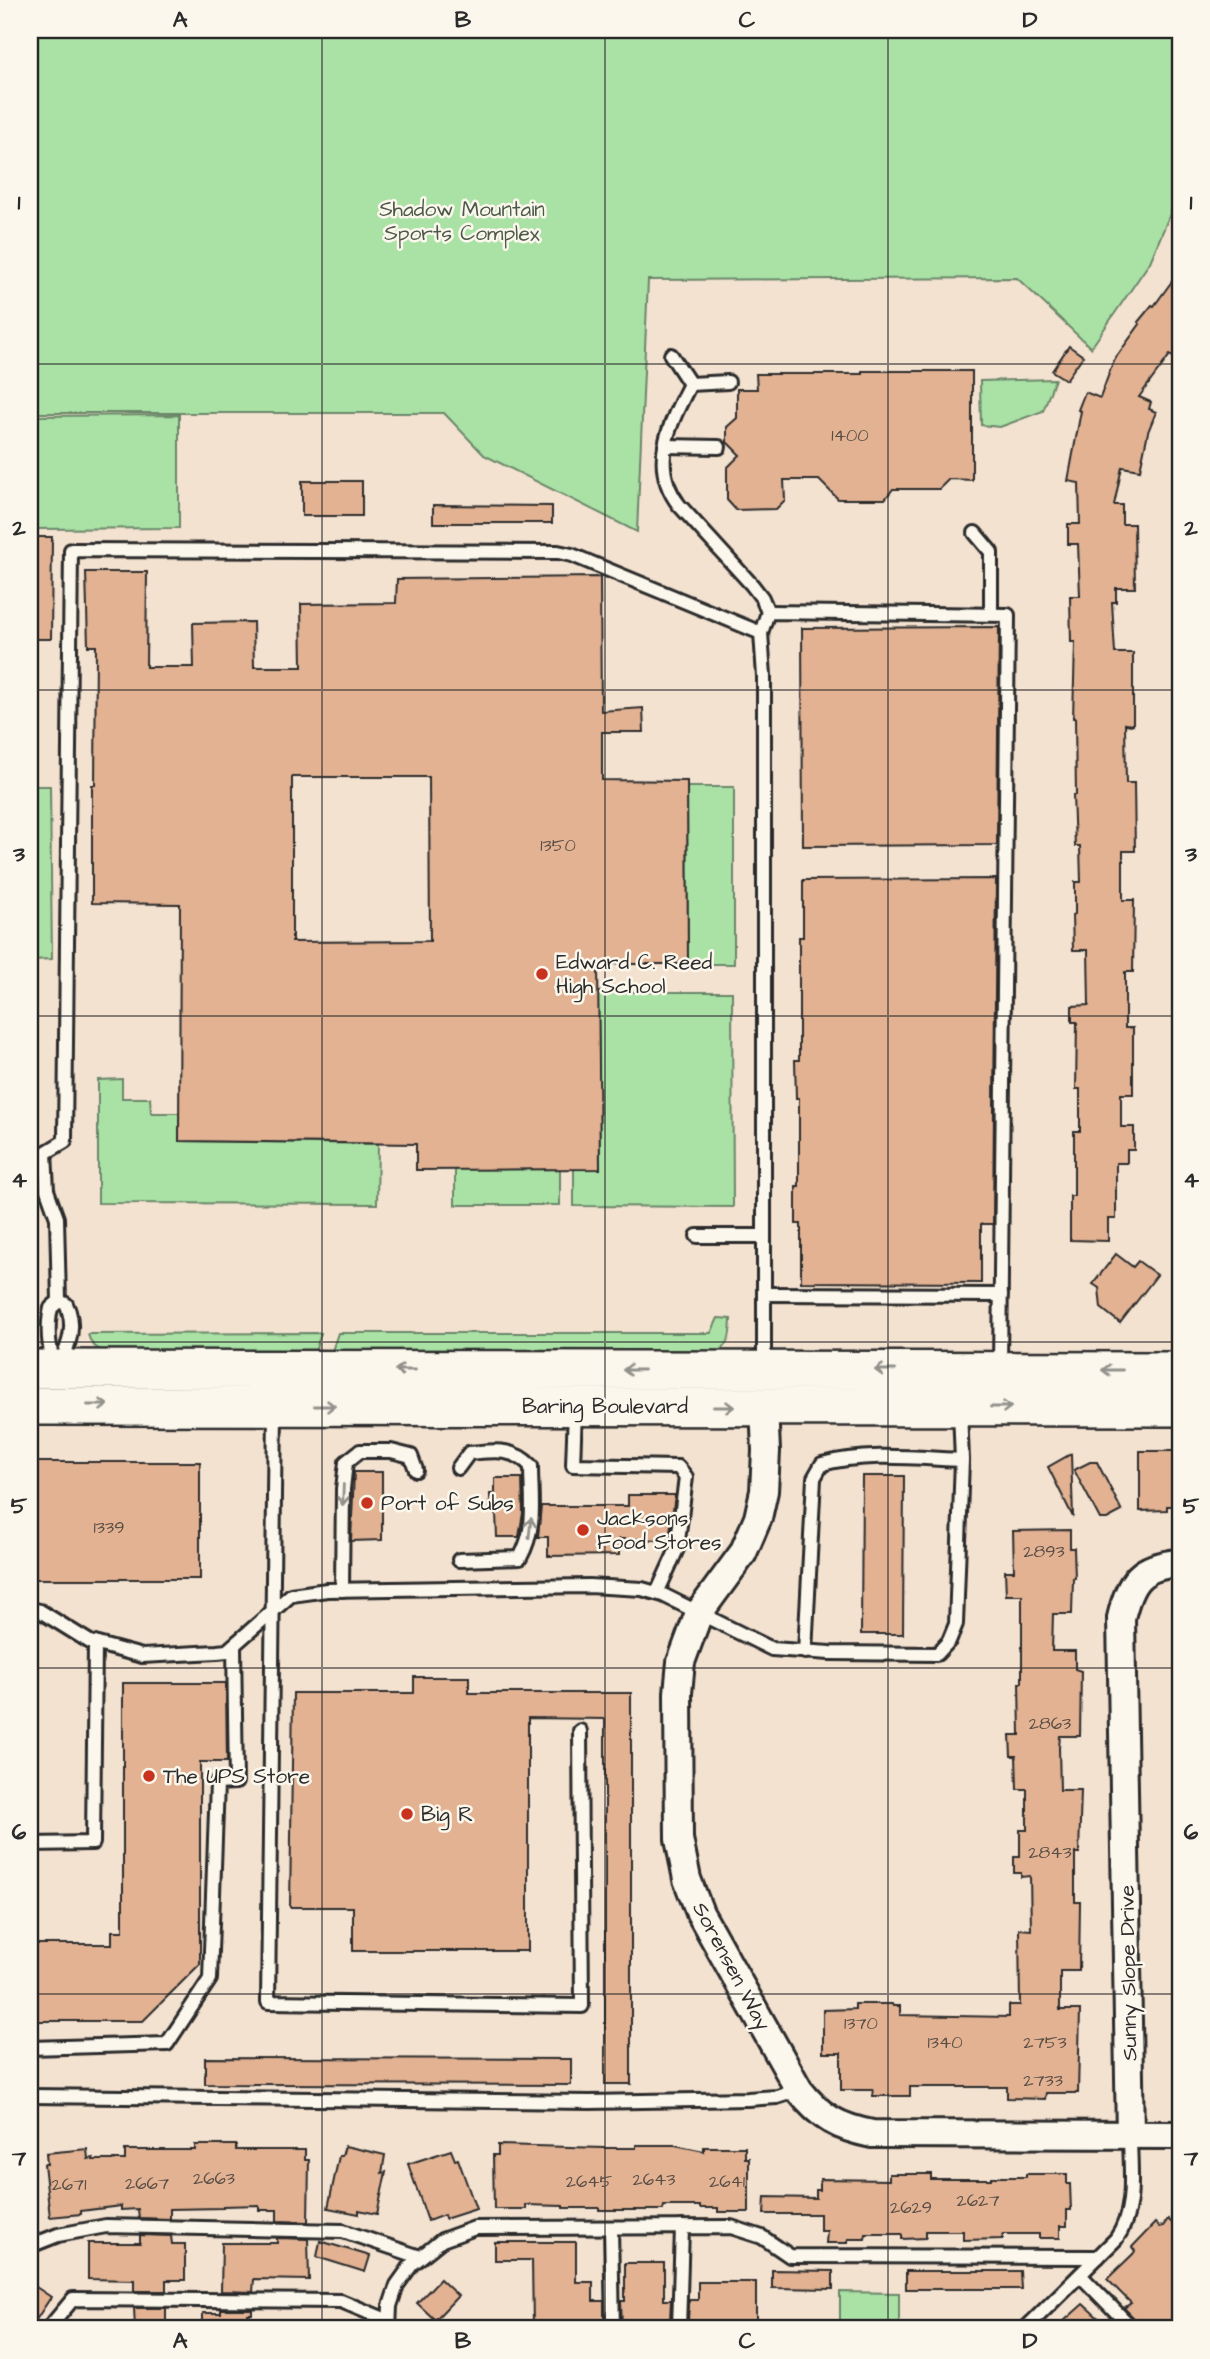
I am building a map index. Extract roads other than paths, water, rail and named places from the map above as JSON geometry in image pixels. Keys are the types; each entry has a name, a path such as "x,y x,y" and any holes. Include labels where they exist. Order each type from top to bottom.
{"main road":[{"name":"Baring Boulevard","path":"48,1388 764,1370 1180,1371"},
{"path":"764,1370 764,1406"},
{"name":"Baring Boulevard","path":"48,1388 275,1406 1180,1407"}],"street":[{"name":"Sorensen Way","path":"764,1406 764,1491 758,1518 743,1553 699,1613 681,1662 678,1693 679,1839 687,1880 700,1913 799,2090 812,2106 829,2120 846,2129 872,2134 1180,2135"},
{"name":"Sunny Slope Drive","path":"1130,2135 1121,1618 1126,1597 1137,1579 1155,1566 1180,1563"}],"lane":[{"path":"671,355 690,384"},
{"path":"690,384 728,382"},
{"path":"690,384 674,415 665,446 666,482 670,493 752,585 768,612 761,633 764,676 764,1370"},
{"path":"665,446 719,446"},
{"path":"975,533 991,552 991,614"},
{"path":"60,1301 57,1218 45,1178 45,1153 65,1140 71,550 558,552 572,555 761,633"},
{"path":"768,612 1008,615 1000,1370"},
{"path":"697,1236 764,1236"},
{"path":"764,1294 1001,1295"},
{"path":"48,1388 51,1351 49,1315 51,1308 60,1301"},
{"path":"48,1388 71,1336 70,1312 66,1304 60,1301"},
{"path":"275,1406 268,2002 582,2006 580,1731"},
{"path":"575,1406 573,1465 678,1467 686,1477 677,1549 657,1593"},
{"path":"30,1609 40,1611 95,1643 142,1656 227,1651 291,1595 342,1590 589,1586 642,1589 657,1593 772,1649 937,1654 949,1641 956,1624 962,1460 960,1407"},
{"path":"342,1590 343,1489 346,1462 360,1451 391,1451 411,1456 416,1470"},
{"path":"458,1468 470,1454 498,1451 521,1455 531,1466 532,1524 529,1541 520,1558 459,1560"},
{"path":"805,1652 814,1478 822,1464 839,1459 962,1460"},
{"path":"30,1844 93,1843 95,1643"},
{"path":"30,2048 167,2044 210,1979 217,1783 236,1783 234,1645"},
{"path":"30,2096 590,2102 777,2097 799,2090"},
{"name":"Sunny Slope Drive","path":"1025,2329 1124,2228 1129,2213 1130,2135"},
{"path":"30,2246 58,2235 106,2226 343,2231 420,2257"},
{"path":"679,2329 682,2227"},
{"path":"48,2329 73,2299 341,2301 389,2325 390,2306 397,2285 412,2264 442,2240 475,2228 731,2227 762,2236 790,2256 1098,2257"},
{"path":"611,2228 613,2329"},
{"path":"1080,2275 1133,2329"}],"place":[{"name":"Edward C. Reed High School","path":"542,974"},
{"name":"Port of Subs","path":"367,1503"},
{"name":"Jacksons Food Stores","path":"583,1530"},
{"name":"The UPS Store","path":"149,1776"},
{"name":"Big R","path":"407,1814"}],"park label":[{"name":"Shadow Mountain Sports Complex","path":"462,221"}]}
